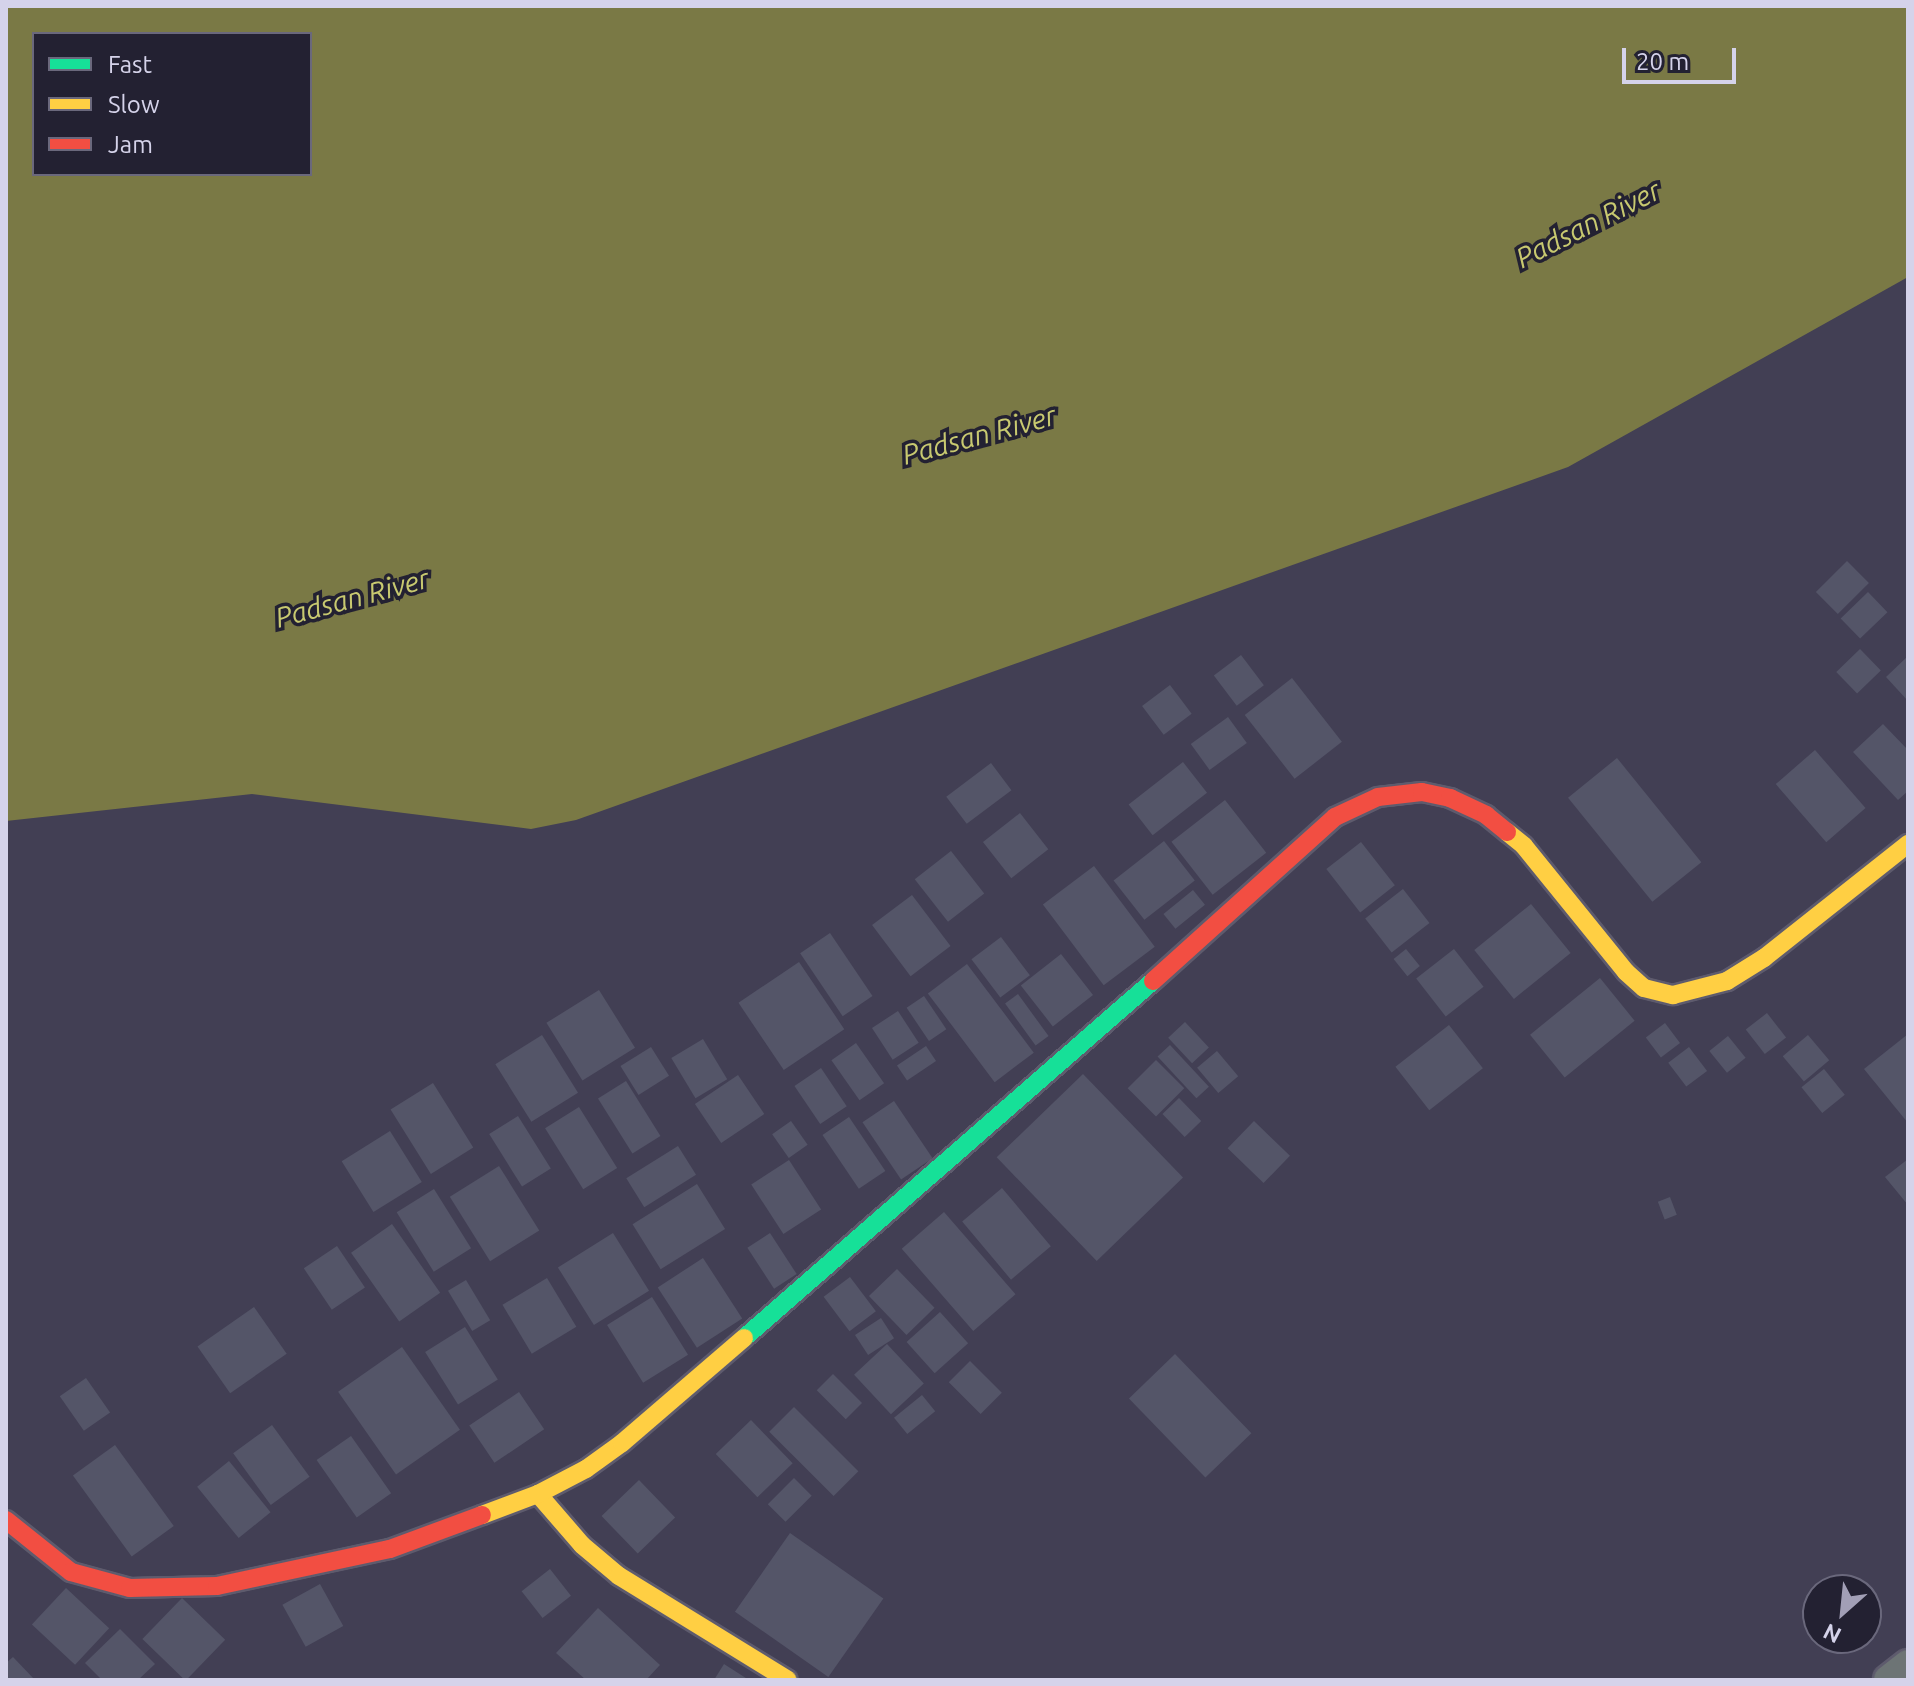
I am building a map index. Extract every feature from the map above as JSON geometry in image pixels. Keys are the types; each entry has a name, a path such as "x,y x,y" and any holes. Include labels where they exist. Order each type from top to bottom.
{"street":[{"path":"6,1520 71,1572 94,1581 130,1588 217,1586 390,1549 538,1494 586,1469 622,1443 1014,1105 1335,817 1378,797 1422,792 1471,806 1524,846 1626,972 1644,988 1673,995 1727,981 1764,958 1908,844"},
{"path":"538,1494 582,1545 619,1576 788,1680"},
{"path":"1889,1680 1908,1665"}],"water":[{"name":"Padsan River","path":"6,6 1908,6 1908,277 1568,467 576,820 531,829 252,794 6,821"}],"building":[{"path":"1847,561 1869,583 1838,614 1816,592"},
{"path":"1868,592 1887,612 1860,639 1841,618"},
{"path":"1860,649 1881,671 1857,694 1836,672"},
{"path":"1241,655 1264,685 1237,706 1214,675"},
{"path":"1908,656 1908,701 1886,677"},
{"path":"1292,678 1342,742 1295,779 1245,715"},
{"path":"1170,685 1192,714 1164,735 1142,706"},
{"path":"1228,717 1247,743 1210,770 1191,744"},
{"path":"1883,724 1908,750 1908,791 1898,800 1853,752"},
{"path":"1815,750 1866,808 1826,842 1776,784"},
{"path":"1617,758 1701,862 1652,902 1568,798"},
{"path":"1183,762 1207,793 1153,835 1129,804"},
{"path":"991,763 1011,790 967,824 946,797"},
{"path":"1225,800 1266,853 1213,895 1171,842"},
{"path":"1020,813 1048,849 1011,878 983,842"},
{"path":"1164,841 1195,880 1144,920 1114,880"},
{"path":"1361,842 1395,885 1360,912 1326,869"},
{"path":"951,851 984,894 948,922 915,879"},
{"path":"1094,866 1155,947 1104,985 1043,905"},
{"path":"1403,889 1429,923 1392,952 1365,919"},
{"path":"1193,890 1205,905 1175,929 1163,914"},
{"path":"912,895 951,946 911,976 872,925"},
{"path":"1531,904 1571,953 1514,999 1474,950"},
{"path":"830,933 872,996 843,1016 800,953"},
{"path":"1001,937 1030,975 1000,998 971,959"},
{"path":"1406,949 1420,966 1407,976 1394,959"},
{"path":"1454,949 1484,987 1446,1016 1416,979"},
{"path":"1061,954 1093,995 1053,1026 1021,985"},
{"path":"799,962 844,1029 784,1070 738,1003"},
{"path":"967,964 1034,1053 995,1082 928,993"},
{"path":"1600,978 1635,1021 1565,1077 1530,1035"},
{"path":"599,990 635,1048 582,1081 546,1023"},
{"path":"1018,994 1049,1036 1036,1045 1005,1003"},
{"path":"924,996 946,1029 929,1041 907,1008"},
{"path":"898,1011 919,1043 893,1060 872,1028"},
{"path":"1767,1013 1786,1037 1765,1054 1746,1030"},
{"path":"1185,1022 1209,1048 1192,1063 1168,1038"},
{"path":"1665,1023 1680,1043 1661,1057 1646,1037"},
{"path":"1449,1025 1483,1068 1429,1110 1395,1067"},
{"path":"1908,1034 1908,1123 1864,1069"},
{"path":"542,1035 578,1093 531,1122 495,1064"},
{"path":"1808,1035 1829,1060 1804,1081 1783,1056"},
{"path":"1728,1036 1746,1058 1727,1073 1709,1051"},
{"path":"703,1039 727,1079 695,1098 671,1058"},
{"path":"856,1043 884,1083 860,1100 831,1060"},
{"path":"1170,1045 1209,1087 1196,1098 1158,1057"},
{"path":"926,1046 936,1061 907,1080 897,1066"},
{"path":"651,1047 669,1076 638,1095 620,1066"},
{"path":"1689,1047 1707,1071 1686,1087 1668,1063"},
{"path":"1217,1051 1238,1076 1218,1093 1197,1068"},
{"path":"1156,1060 1184,1088 1156,1117 1128,1088"},
{"path":"821,1068 847,1106 820,1124 794,1086"},
{"path":"1824,1069 1845,1095 1822,1113 1801,1087"},
{"path":"1083,1074 1183,1178 1097,1261 997,1157"},
{"path":"738,1075 764,1114 721,1143 695,1104"},
{"path":"626,1081 660,1136 632,1154 598,1098"},
{"path":"433,1083 473,1147 431,1174 391,1109"},
{"path":"1179,1098 1201,1121 1185,1137 1162,1114"},
{"path":"894,1101 933,1158 901,1179 862,1122"},
{"path":"579,1107 617,1168 583,1189 545,1128"},
{"path":"518,1116 551,1169 522,1187 489,1134"},
{"path":"849,1117 885,1171 859,1189 822,1135"},
{"path":"791,1121 808,1145 789,1158 772,1134"},
{"path":"1254,1121 1290,1156 1264,1183 1228,1148"},
{"path":"390,1131 422,1182 373,1212 342,1161"},
{"path":"678,1146 696,1175 644,1207 626,1178"},
{"path":"1908,1159 1908,1205 1885,1177"},
{"path":"789,1160 821,1209 783,1234 751,1185"},
{"path":"499,1166 539,1230 490,1261 450,1197"},
{"path":"697,1184 725,1229 661,1269 633,1224"},
{"path":"1002,1188 1051,1246 1011,1280 962,1221"},
{"path":"434,1189 471,1248 434,1272 397,1212"},
{"path":"1670,1197 1677,1215 1665,1219 1658,1202"},
{"path":"944,1212 1016,1294 973,1331 902,1249"},
{"path":"392,1224 440,1293 399,1321 351,1253"},
{"path":"613,1233 649,1291 594,1325 558,1267"},
{"path":"770,1233 797,1274 774,1289 747,1248"},
{"path":"337,1246 365,1287 332,1310 304,1268"},
{"path":"703,1258 742,1318 697,1348 658,1287"},
{"path":"897,1269 935,1308 906,1335 869,1296"},
{"path":"850,1277 876,1311 850,1331 824,1297"},
{"path":"547,1278 576,1327 532,1354 502,1305"},
{"path":"466,1280 490,1320 472,1331 448,1291"},
{"path":"652,1297 688,1355 643,1383 607,1325"},
{"path":"254,1307 287,1354 230,1393 197,1347"},
{"path":"940,1312 968,1343 935,1373 907,1342"},
{"path":"881,1318 894,1338 868,1355 855,1335"},
{"path":"465,1327 498,1380 458,1404 425,1352"},
{"path":"887,1344 924,1383 891,1414 854,1375"},
{"path":"402,1347 460,1430 396,1474 338,1392"},
{"path":"1175,1354 1251,1433 1205,1478 1129,1398"},
{"path":"970,1361 1002,1393 981,1414 949,1382"},
{"path":"833,1374 862,1403 846,1419 817,1390"},
{"path":"86,1378 110,1412 84,1431 60,1396"},
{"path":"519,1392 544,1429 494,1463 469,1426"},
{"path":"922,1395 935,1411 907,1434 894,1418"},
{"path":"794,1407 858,1471 834,1496 769,1432"},
{"path":"751,1420 793,1463 757,1497 716,1454"},
{"path":"272,1425 310,1477 271,1505 233,1453"},
{"path":"351,1436 391,1493 357,1517 317,1460"},
{"path":"115,1445 174,1526 132,1556 73,1476"},
{"path":"229,1461 271,1512 239,1538 197,1487"},
{"path":"794,1478 812,1496 786,1522 768,1504"},
{"path":"639,1480 675,1517 638,1554 602,1516"},
{"path":"790,1533 883,1598 828,1677 735,1612"},
{"path":"550,1569 571,1596 543,1618 522,1591"},
{"path":"320,1584 343,1626 306,1647 282,1605"},
{"path":"66,1588 109,1628 75,1665 32,1625"},
{"path":"182,1598 225,1640 185,1680 142,1639"},
{"path":"598,1608 660,1665 646,1680 586,1680 556,1653"},
{"path":"120,1629 155,1664 138,1680 102,1680 85,1663"},
{"path":"13,1657 35,1680 6,1680 6,1663"},
{"path":"724,1664 749,1680 714,1680"}],"traffic: fast":[{"path":"744,1338 1153,981"}],"traffic: slow":[{"path":"1507,832 1524,846 1626,972 1644,988 1673,995 1727,981 1764,958 1908,844"},
{"path":"482,1515 538,1494 586,1469 622,1443 744,1338"},
{"path":"538,1494 582,1545 619,1576 788,1680"}],"traffic: jam":[{"path":"1153,981 1335,817 1378,797 1422,792 1450,798 1486,815 1507,832"},
{"path":"6,1520 71,1572 130,1588 217,1586 390,1549 482,1515"}]}
